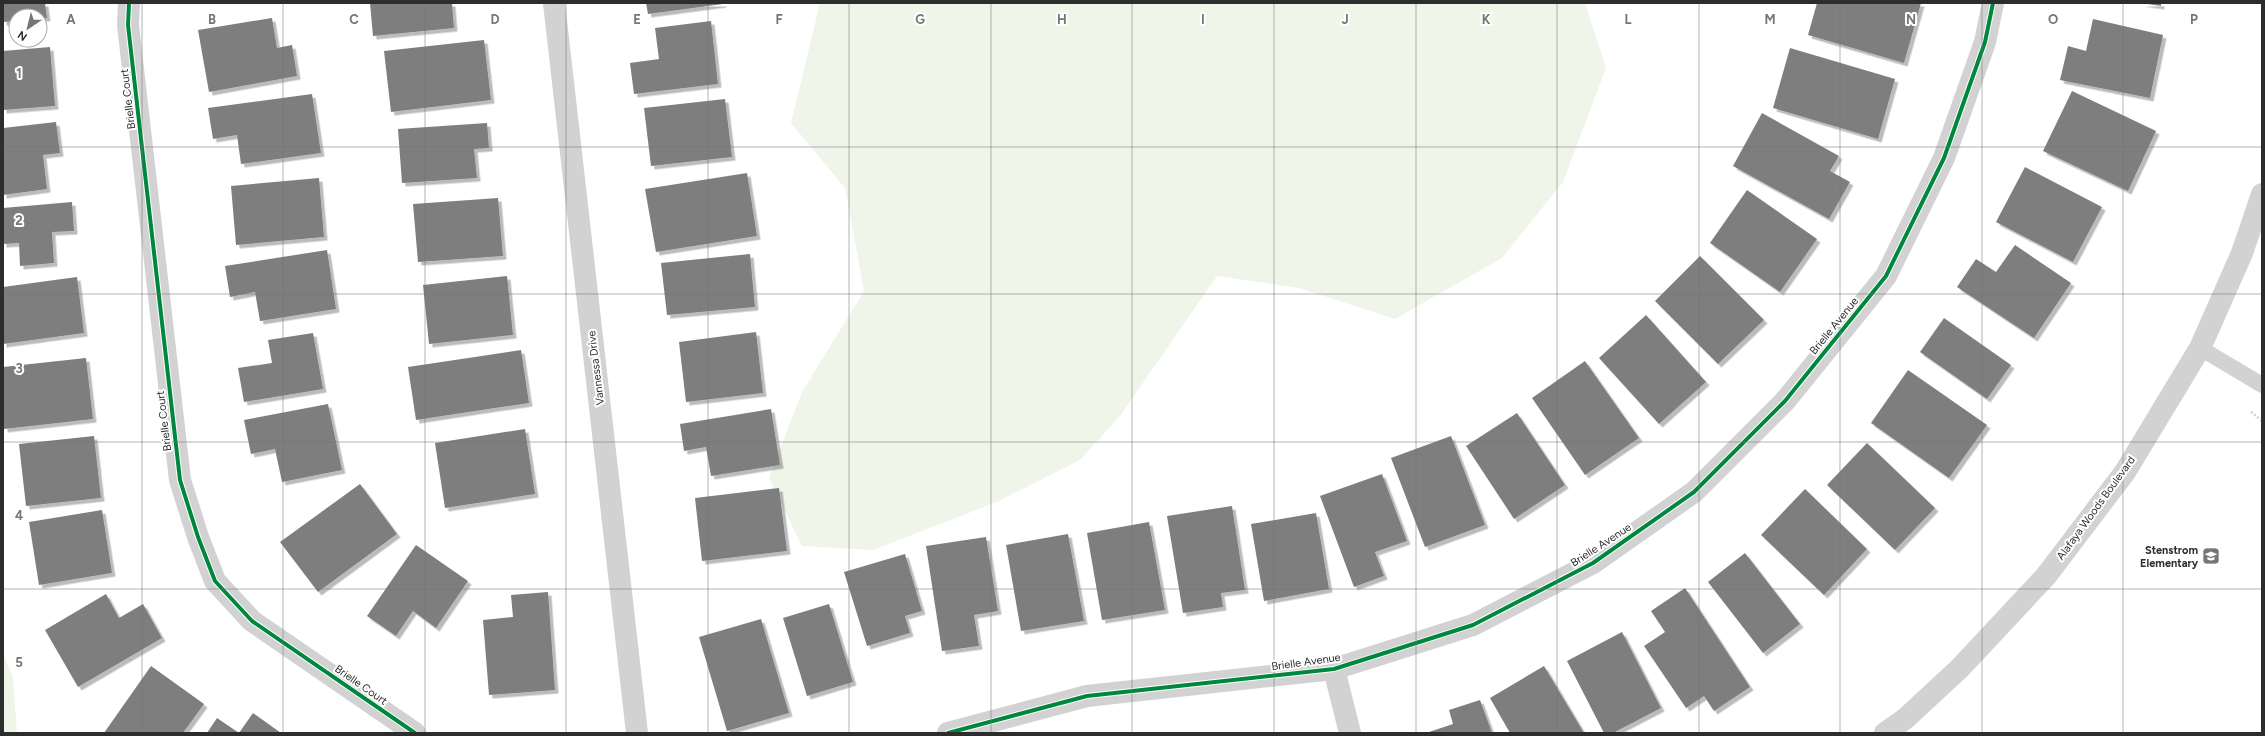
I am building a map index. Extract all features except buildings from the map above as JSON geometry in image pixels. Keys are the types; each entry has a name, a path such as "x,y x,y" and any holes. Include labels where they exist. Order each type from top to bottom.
{"street":[{"name":"Brielle Court","path":"129,3 128,25 180,480 198,537 215,581 252,621 415,733"},
{"name":"Vannessa Drive","path":"554,3 637,733"},
{"name":"Brielle Avenue","path":"948,733 1087,696 1334,669 1473,625 1593,563 1694,492 1779,407 1886,276 1944,158 1985,42 1992,3"},
{"name":"Alafaya Woods Boulevard","path":"1885,733 1905,719 1960,668 2046,576 2125,472 2200,348 2242,253 2262,194"},
{"name":"Brielle Avenue","path":"1334,669 1350,733"}],"lane":[{"path":"2200,348 2262,385"}],"path":[{"path":"2251,412 2262,421"}],"shaded area":[{"path":"820,3 1585,3 1606,68 1563,182 1502,258 1395,319 1299,288 1217,276 1120,416 1080,460 997,502 873,550 802,546 769,478 802,392 864,291 845,188 791,123"},
{"path":"3,654 13,677 17,733 3,733"}],"cycle path":[{"path":"129,3 128,25 180,480 198,537 215,581 252,621 415,733"},
{"path":"948,733 1087,696 1334,669 1473,625 1593,563 1694,492 1785,401 1886,276 1944,158 1985,42 1993,3"}],"place":[{"name":"Stenstrom Elementary","path":"2211,556"}]}
